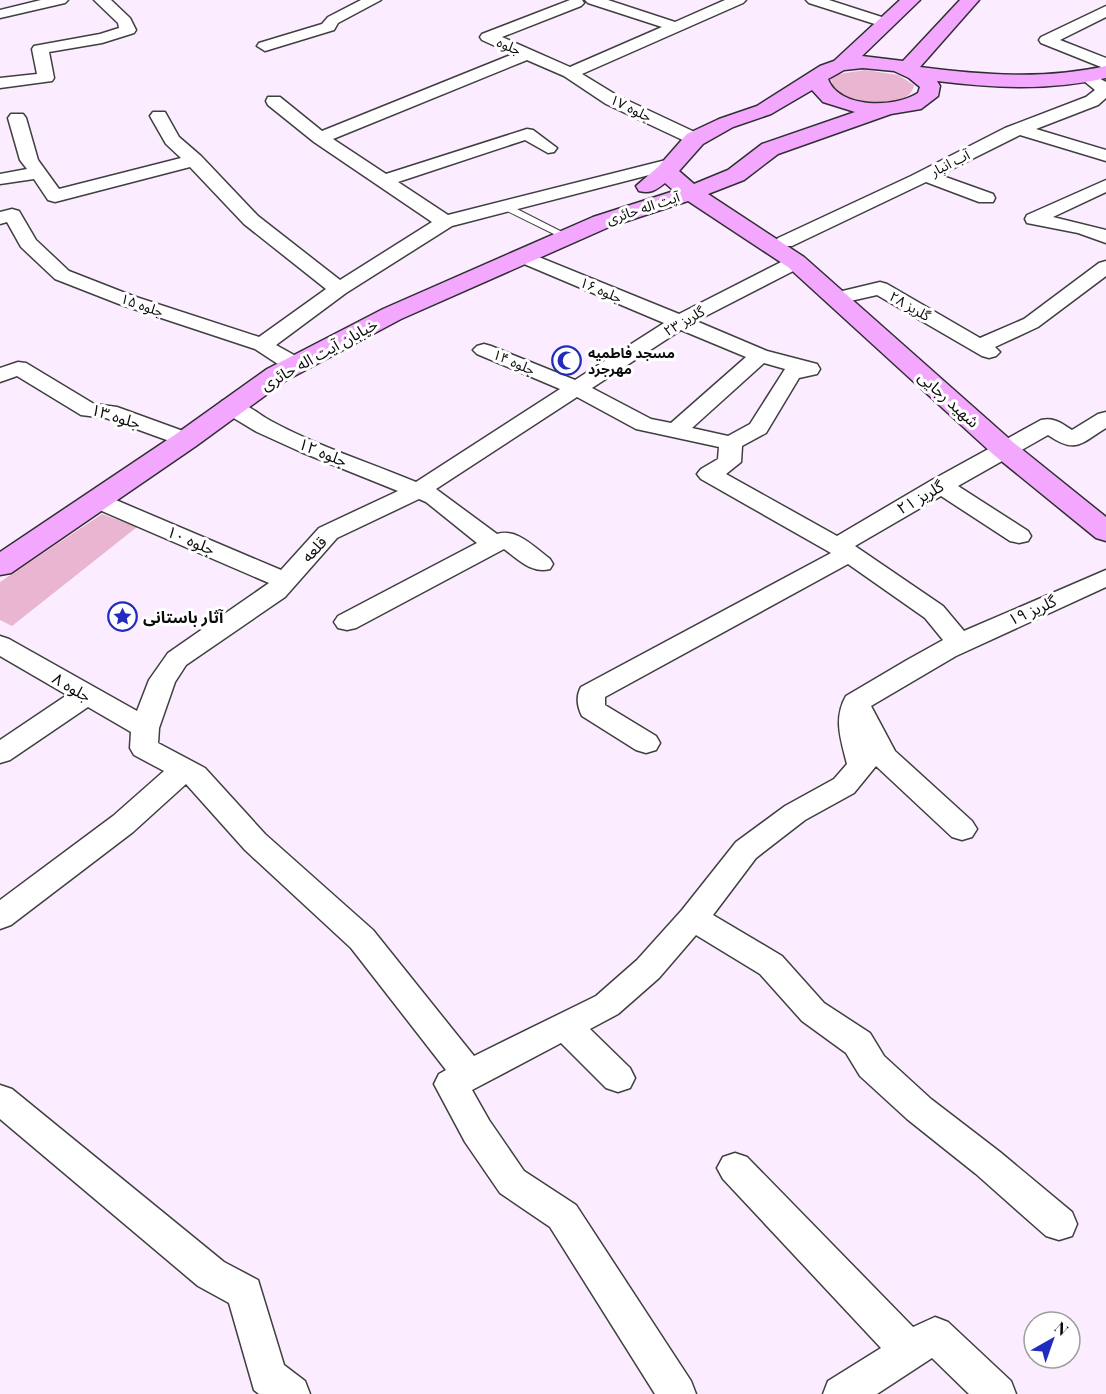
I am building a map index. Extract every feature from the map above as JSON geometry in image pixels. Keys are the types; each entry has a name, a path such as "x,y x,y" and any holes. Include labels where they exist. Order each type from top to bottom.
{"main road":[{"path":"842,64 911,0"},
{"path":"911,71 970,0"},
{"path":"842,64 886,63 911,71 1008,83 1100,80"},
{"name":"آیت اله حائری","path":"601,222 670,168 695,139 773,105 817,78 825,70 842,64"},
{"path":"911,71 922,77 930,86 928,96 915,104"},
{"path":"817,78 818,88 829,97 848,105 888,108 948,101"},
{"path":"969,98 1100,80"},
{"path":"773,105 819,108 836,115 835,126"},
{"name":"آیت اله حائری","path":"601,222 691,193 736,175 770,149 888,108"},
{"path":"670,168 691,193 791,252"},
{"path":"736,175 746,200 791,252"},
{"name":"خیابان آیت اله حائری","path":"0,566 186,440 230,406 276,375 392,314 601,222"},
{"name":"شهید رجایی","path":"791,252 837,298 1004,449 1106,532"}],"street":[{"path":"0,14 60,0"},
{"path":"0,83 46,78 40,49 102,38 128,30 125,21 102,0"},
{"path":"265,46 328,27 333,20 373,0"},
{"name":"جلوه","path":"535,0 569,6 488,37 570,73"},
{"path":"593,0 676,27"},
{"path":"570,73 738,0"},
{"path":"814,0 886,23"},
{"path":"1106,11 1047,40 1106,64"},
{"path":"320,138 527,54"},
{"name":"جلوه ۱۷","path":"570,73 612,100 695,139"},
{"name":"آب انبار","path":"791,252 926,176 1019,129 1092,101 1106,90 1100,80"},
{"path":"274,101 320,138 386,180 445,222"},
{"path":"159,116 172,141 195,160 251,219 339,289"},
{"path":"17,118 29,160 55,196 195,160"},
{"path":"1019,129 1106,156"},
{"path":"386,180 527,134 548,148"},
{"path":"262,345 339,289 445,222 670,168"},
{"path":"0,179 38,173"},
{"path":"926,176 986,198"},
{"path":"1106,185 1034,219 1066,227 1090,229 1106,237"},
{"name":"جلوه ۱۵","path":"6,217 28,243 62,275 126,300 262,345 295,365"},
{"name":"گلریز ۲۳","path":"576,388 791,252"},
{"name":"جلوه ۱۶","path":"524,257 760,355 809,369 792,374 758,428 731,443"},
{"path":"1081,284 1106,267"},
{"path":"1081,284 1106,296"},
{"name":"گلریز ۲۸","path":"837,298 880,288 984,349 1031,323 1081,284"},
{"name":"جلوه ۱۴","path":"484,350 576,388 645,424 731,443"},
{"path":"674,432 760,355"},
{"name":"جلوه ۱۳","path":"9,372 89,410 109,412 186,440"},
{"name":"قلعه","path":"145,738 162,680 177,659 276,591 328,533 419,490 576,388"},
{"name":"جلوه ۱۲","path":"230,406 265,427 309,447 434,497 494,544"},
{"name":"گلریز ۲۱","path":"646,743 591,709 591,693 843,550 940,485 1049,425 1071,440 1106,419"},
{"path":"731,443 729,462 709,474 843,550 934,612 958,642"},
{"path":"940,485 1019,536"},
{"name":"جلوه ۱۰","path":"96,500 285,581"},
{"path":"347,622 506,539 541,564"},
{"name":"گلریز ۱۹","path":"856,703 892,678 958,642 1106,578"},
{"name":"جلوه ۸","path":"0,645 86,696 195,774 255,842 362,939 470,1075"},
{"path":"0,753 86,696"},
{"path":"856,703 884,757 962,829"},
{"path":"677,1394 563,1216 512,1182 477,1131 451,1084 607,1005 648,969 693,918 746,850 795,813 844,786 862,766 851,727 856,703"},
{"path":"0,917 123,824 185,769"},
{"path":"693,918 771,965 813,1012 858,1043 872,1066 919,1109 988,1163 1059,1224"},
{"path":"565,1026 618,1078"},
{"path":"0,1099 211,1274 245,1292 268,1377 291,1394"},
{"path":"735,1168 910,1351"},
{"path":"842,1394 935,1335 997,1394"}],"lane":[{"path":"506,207 569,238"}],"shaded area":[{"path":"865,70 898,75 914,85 909,95 899,101 886,104 857,101 835,89 831,79 839,74"},
{"path":"102,514 137,527 12,626 0,620 0,582"}],"place":[{"name":"مسجد فاطمیه مهرجرد","path":"567,361"},
{"name":"آثار باستانی","path":"122,617"}]}
